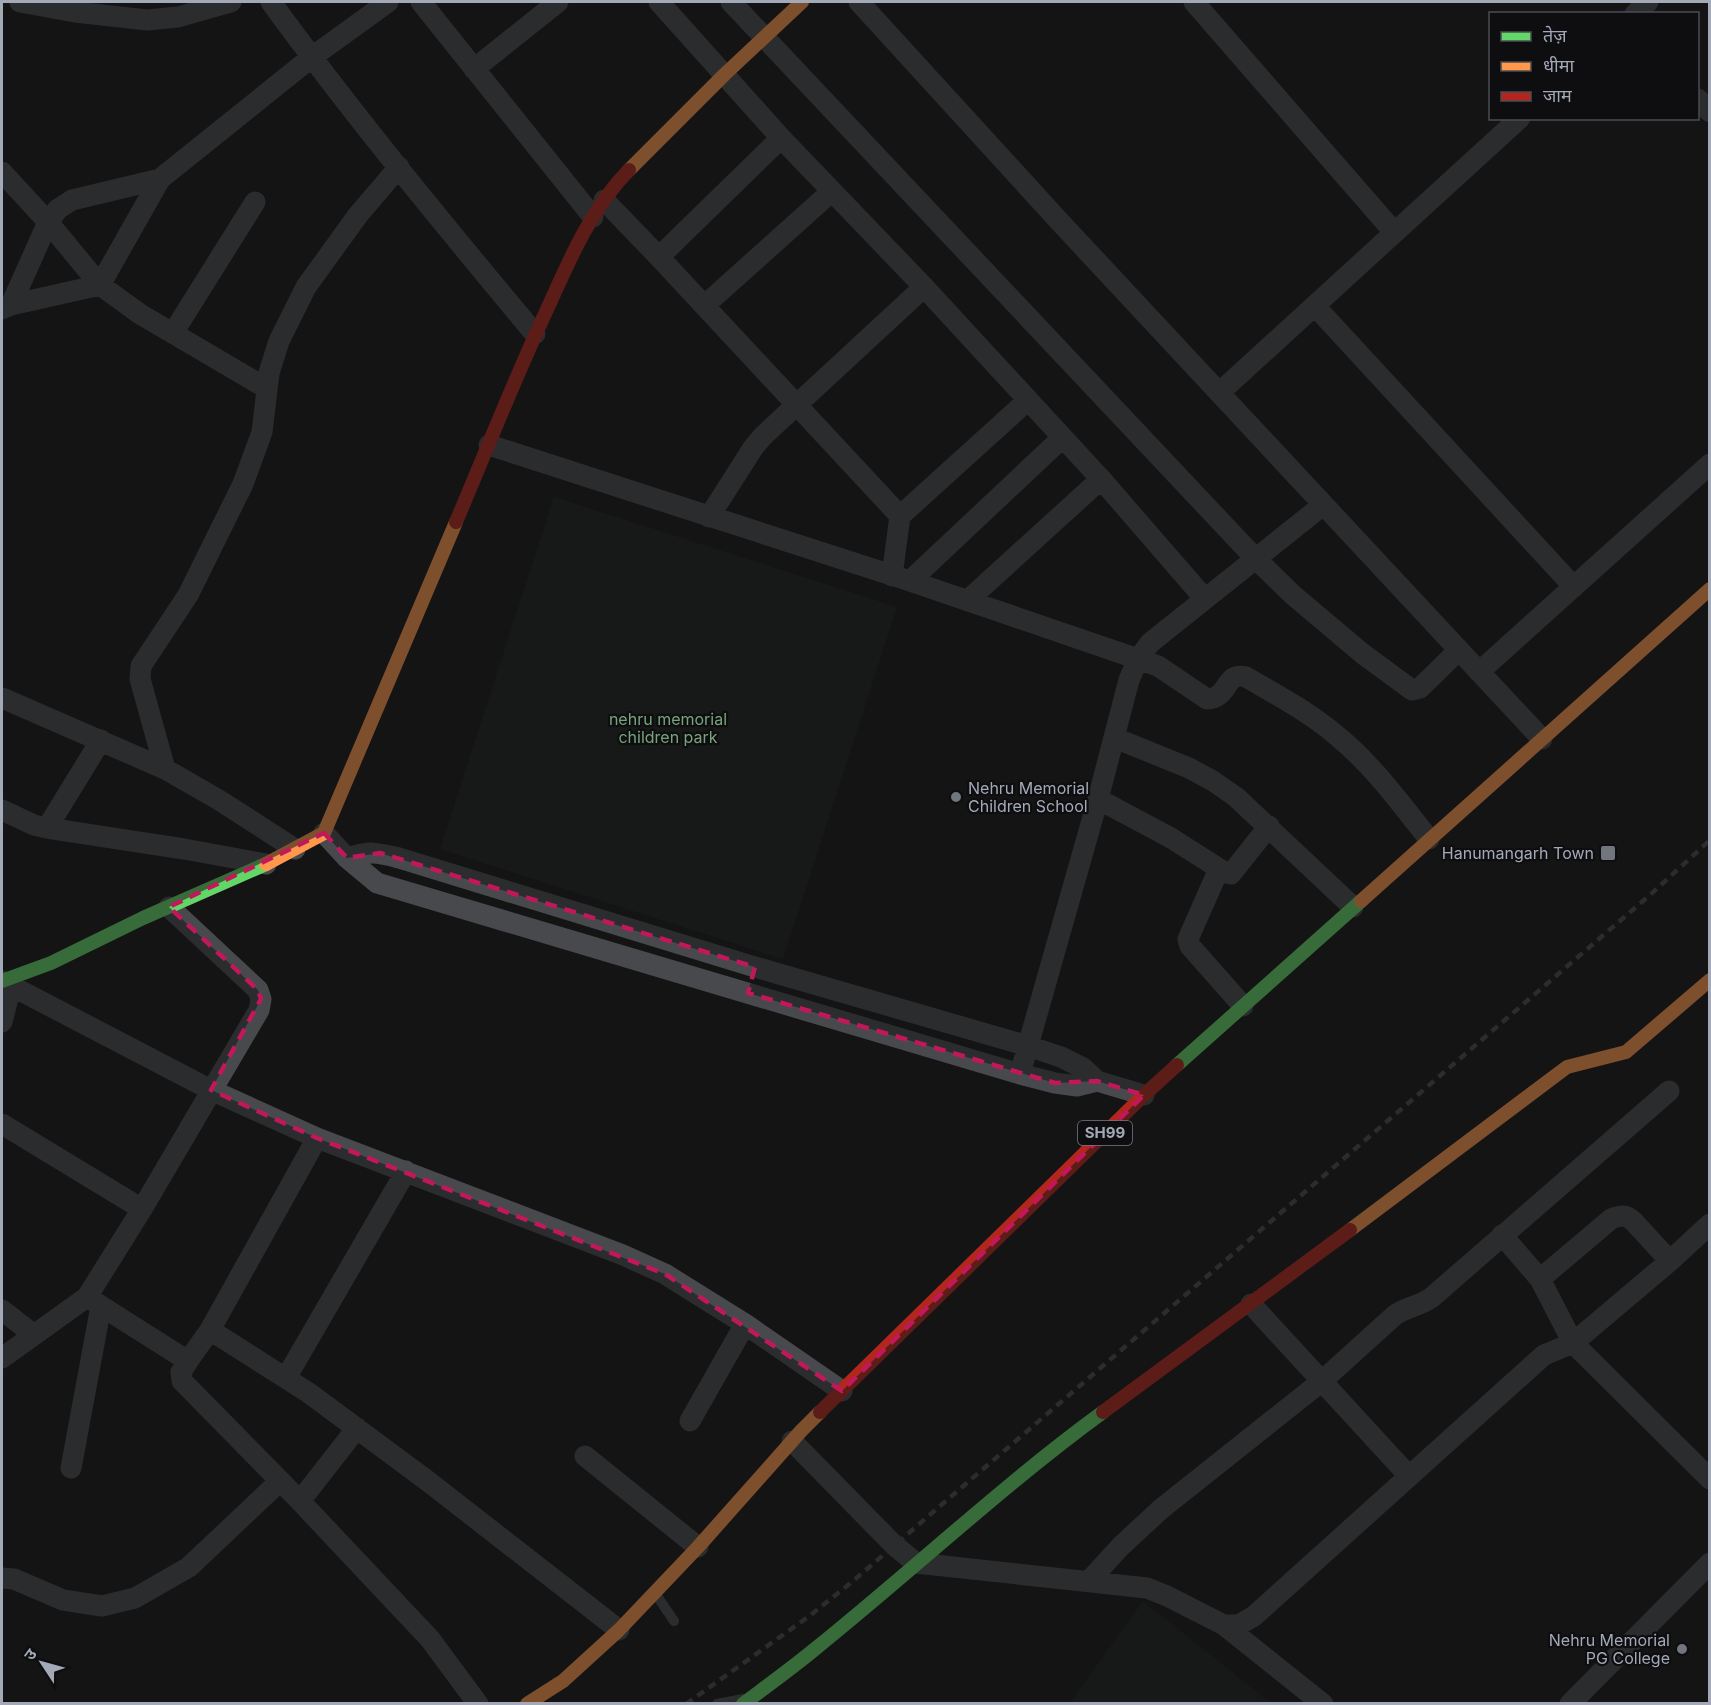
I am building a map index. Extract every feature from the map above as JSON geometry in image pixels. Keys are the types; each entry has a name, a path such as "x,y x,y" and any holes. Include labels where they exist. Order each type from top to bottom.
{"street":[{"path":"20,2 75,12 147,20 178,17 231,2"},
{"path":"271,2 454,237 535,334"},
{"path":"6,307 100,285 160,179 312,57 388,2"},
{"path":"421,2 474,69 598,208 660,256 900,516 901,579"},
{"path":"474,69 558,2"},
{"path":"659,2 831,192 924,287 1101,479 1205,599"},
{"path":"731,2 1254,558 1293,595 1363,654 1412,690 1420,688 1459,650"},
{"path":"5,982 267,864 324,833 535,334 576,246 598,208 622,177 725,74 802,2"},
{"path":"859,2 1060,222 1542,739"},
{"path":"1194,2 1394,232"},
{"path":"1699,100 1710,112"},
{"path":"1220,393 1518,120"},
{"path":"660,256 781,138"},
{"path":"165,769 140,679 141,666 188,595 243,484 262,432 266,388 279,341 306,287 358,215 399,167"},
{"path":"2,172 48,222 100,285 140,314 266,388"},
{"path":"6,307 48,222 58,209 72,200 160,179"},
{"path":"705,305 831,192"},
{"path":"173,333 255,202"},
{"path":"709,517 753,448 924,287"},
{"path":"1315,306 1574,586"},
{"path":"900,516 1028,400"},
{"path":"901,579 1062,438"},
{"path":"489,445 1138,658 1158,666 1207,699 1216,699 1224,693 1232,678 1238,675 1246,677 1304,711 1337,735 1375,771 1429,839"},
{"path":"1479,672 1574,586 1707,472"},
{"path":"967,601 1101,479"},
{"path":"1020,1074 1115,738 1129,680 1138,658 1150,643 1323,505"},
{"name":"SH99","path":"527,1704 563,1681 619,1630 698,1548 792,1441 842,1390 1144,1095 1710,589"},
{"path":"2,698 165,769 219,800 295,849"},
{"path":"1115,738 1189,768 1214,781 1269,826 1353,908"},
{"path":"47,828 101,740"},
{"path":"1098,799 1171,838 1219,869 1231,874 1269,826"},
{"path":"2,810 34,825 47,828 267,864"},
{"path":"324,833 347,858 377,883 1020,1074 1077,1086 1097,1082 1144,1095"},
{"path":"347,858 367,852 380,853 1061,1057 1083,1068 1097,1082"},
{"path":"1219,869 1188,939 1190,946 1243,1006"},
{"path":"71,1468 94,1302 142,1209 259,1010 261,999 258,990 169,907"},
{"path":"748,993 755,967"},
{"path":"746,1701 816,1648 1072,1434 1251,1304 1567,1067 1578,1062 1615,1057 1626,1052 1710,980"},
{"path":"2,1022 5,982"},
{"path":"5,982 211,1090 317,1138 665,1274 745,1324 842,1390"},
{"path":"1089,1581 1121,1546 1161,1509 1322,1381 1395,1315 1404,1308 1425,1302 1669,1091"},
{"path":"2,1124 142,1209"},
{"path":"317,1138 210,1330 181,1372 182,1381 430,1639 478,1704"},
{"path":"286,1378 406,1171"},
{"path":"1540,1279 1611,1219 1620,1215 1628,1216 1670,1261"},
{"path":"1224,1625 1239,1625 1254,1616 1545,1355 1573,1343 1710,1224"},
{"path":"1502,1235 1540,1279 1573,1343 1710,1479"},
{"path":"2,1358 34,1335 94,1302"},
{"path":"94,1302 188,1361"},
{"path":"1251,1304 1409,1476"},
{"path":"2,1310 34,1335"},
{"path":"690,1421 745,1324"},
{"path":"210,1330 286,1378 357,1428 619,1630"},
{"path":"300,1502 357,1428"},
{"path":"792,1441 894,1545 916,1563 1147,1588 1224,1625 1323,1704"},
{"path":"585,1456 698,1548"},
{"path":"2,1578 14,1579 63,1600 102,1606 135,1598 189,1567 280,1481"},
{"path":"1570,1704 1710,1563"}],"lane":[{"path":"655,1593 674,1620"},
{"path":"717,1704 746,1701"}],"highlighted area":[{"path":"324,833 347,858 380,853 755,967 748,993 1055,1083 1097,1081 1144,1095 842,1391 665,1274 317,1138 211,1090 261,999 258,990 169,907"}],"green space":[{"name":"nehru memorial children park","path":"554,497 897,607 783,959 440,849"},
{"path":"1143,1601 1271,1703 1070,1703"}],"railway":[{"path":"686,1704 808,1617 853,1581 1650,895 1710,840"}],"traffic: fast":[{"path":"2,981 51,963 143,918 266,864"},
{"path":"1177,1065 1361,901"},
{"path":"743,1704 806,1656 1029,1469 1103,1412"}],"traffic: slow":[{"path":"629,170 725,74 802,2"},
{"path":"266,864 324,833 456,522"},
{"path":"1361,901 1710,589"},
{"path":"1350,1230 1567,1067 1626,1052 1710,980"},
{"path":"527,1704 563,1681 619,1630 698,1547 820,1412"}],"traffic: jam":[{"path":"456,522 525,357 575,250 604,199 629,170"},
{"path":"820,1412 1177,1065"},
{"path":"1103,1412 1350,1230"}],"place":[{"name":"Nehru Memorial Children School","path":"956,797"},
{"name":"Hanumangarh Town","path":"1608,853"},
{"name":"Nehru Memorial PG College","path":"1682,1649"}]}
